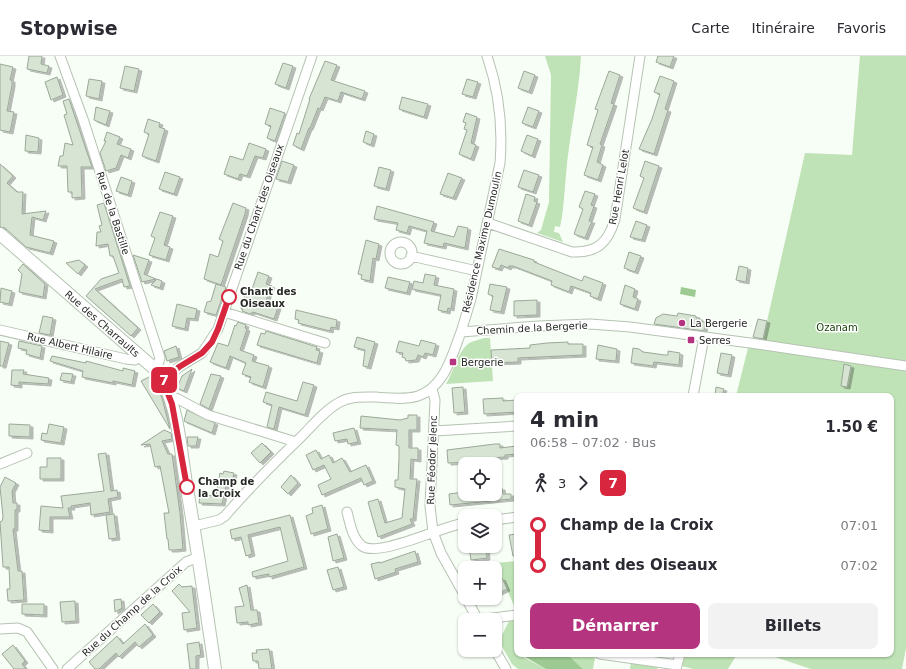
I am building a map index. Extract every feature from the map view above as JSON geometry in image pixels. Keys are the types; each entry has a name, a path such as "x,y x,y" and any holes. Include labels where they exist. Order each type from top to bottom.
{"street":[{"name":"Rue de la Bastille","path":"60,56 83,119 158,351 160,358 158,367"},
{"name":"Rue du Chant des Oiseaux","path":"163,381 179,367 202,353 212,342 218,329 312,56"},
{"name":"Résidence Maxime Dumoulin","path":"461,332 498,181 501,145 498,101 487,56"},
{"name":"Rue Henri Lelot","path":"488,223 572,252 584,252 596,249 605,241 611,231 615,219 640,56"},
{"name":"Rue des Charraults","path":"0,234 140,356 158,367 170,396 178,432 199,557 215,669"},
{"path":"411,256 477,271"},
{"path":"224,312 325,343"},
{"name":"Chemin de la Bergerie","path":"461,332 538,326 590,324 704,337 906,366"},
{"name":"Rue Albert Hilaire","path":"0,330 126,359 135,360 140,356"},
{"path":"194,526 218,520 225,516 331,408 348,398 405,398 418,396 432,389 441,379 461,332"},
{"path":"694,393 704,337"},
{"path":"158,367 179,367"},
{"name":"Rue Féodor Jelenc","path":"432,389 435,400 430,506 433,532 441,553 458,583"},
{"path":"170,396 208,415 296,442"},
{"path":"434,431 514,426"},
{"path":"0,464 27,453"},
{"path":"347,512 358,542 370,550 378,549 458,524"},
{"path":"502,519 514,517"},
{"name":"Rue du Champ de la Croix","path":"67,669 186,562 199,557"},
{"path":"502,617 514,615"},
{"path":"0,629 18,628 27,632 53,669"},
{"path":"499,657 506,669"},
{"path":"618,657 676,667 679,657"}],"green space":[{"path":"545,56 581,56 567,160 562,214 560,227 555,226 554,232 559,233 563,242 537,233 541,230 549,202 551,75"},
{"name":"Ozanam","path":"860,56 906,56 906,648 902,669 811,669 775,657 894,657 894,393 737,393 748,348 763,339 805,153 852,155"},
{"path":"484,338 490,338 493,381 446,384 458,357 464,348 470,343"},
{"path":"514,561 514,606 502,579 502,562"},
{"path":"514,620 514,657 523,657 546,669 518,669 512,664 502,646 502,635 509,621"},
{"path":"570,657 595,657 593,669 583,669"},
{"path":"684,657 735,657 728,669 693,669 682,666"},
{"path":"631,661 655,665 658,669 630,669"}],"shaded area":[{"path":"681,287 696,290 695,297 680,294"},
{"path":"525,657 570,657 583,669 546,669"}],"building":[{"path":"29,56 42,56 41,64 49,66 47,73 27,69"},
{"path":"658,56 674,56 670,67 656,62"},
{"path":"325,61 337,65 331,80 365,91 362,99 341,92 338,101 325,97 320,109 318,108 301,149 293,145 297,133 299,134 309,99"},
{"path":"283,63 293,66 286,88 275,84"},
{"path":"0,64 13,67 10,80 12,80 12,85 7,111 14,112 10,132 0,130"},
{"path":"125,66 139,69 134,91 120,88"},
{"path":"524,71 535,75 529,92 518,88"},
{"path":"609,71 620,75 611,103 614,104 600,144 602,145 597,162 603,165 598,180 584,175 593,147 587,145 598,110 595,109"},
{"path":"660,76 674,81 665,109 668,110 654,154 639,149 652,119 660,94 654,92"},
{"path":"57,77 63,95 51,100 45,82"},
{"path":"89,79 102,81 99,99 86,96"},
{"path":"467,79 478,82 473,97 462,94"},
{"path":"402,97 428,104 424,117 399,109"},
{"path":"69,99 92,167 81,167 82,197 72,198 72,192 68,192 67,166 58,166 60,156 63,156 65,143 73,145 64,115 67,114 63,101"},
{"path":"96,107 110,111 106,125 94,120"},
{"path":"528,107 539,111 533,127 522,123"},
{"path":"270,108 285,113 275,141 267,138 271,126 265,124"},
{"path":"466,113 477,117 471,143 476,145 471,159 459,154 467,130 464,129 466,123 463,122"},
{"path":"148,119 160,123 159,127 165,129 156,161 142,156 149,134 144,132"},
{"path":"366,131 374,134 371,145 363,142"},
{"path":"107,132 120,137 117,144 131,149 128,158 121,155 116,168 106,171 100,153 106,141 104,141"},
{"path":"26,135 39,138 38,152 25,151"},
{"path":"527,135 538,139 532,156 521,151"},
{"path":"249,143 266,149 263,158 255,156 247,176 240,174 238,179 224,174 230,156 243,160"},
{"path":"282,161 294,165 288,182 276,179"},
{"path":"645,161 659,166 644,212 633,208 644,178 640,176"},
{"path":"0,164 13,176 7,183 17,192 23,192 22,214 46,211 43,220 32,217 30,235 54,241 50,253 26,247 5,228 0,227"},
{"path":"379,167 391,170 386,189 374,186"},
{"path":"524,170 539,175 533,192 518,187"},
{"path":"165,172 180,177 174,194 159,189"},
{"path":"448,173 462,178 453,198 440,194"},
{"path":"121,177 132,181 128,195 116,191"},
{"path":"585,191 595,194 591,205 594,206 589,221 592,221 585,238 574,234 583,209 579,207"},
{"path":"526,194 535,197 534,201 537,202 529,225 518,221"},
{"path":"104,203 130,286 124,287 122,279 95,289 138,328 131,336 86,296 101,279 119,273 113,256 110,256 108,244 96,246 97,232 101,232 99,226 102,225 97,205"},
{"path":"233,203 246,208 221,285 204,279 210,254 218,257 223,241 219,239"},
{"path":"377,206 434,222 431,231 454,237 458,226 468,228 465,248 444,243 443,247 424,243 427,231 409,226 407,233 396,230 398,223 374,219"},
{"path":"160,212 173,216 164,245 170,247 166,260 149,255 155,238 151,236"},
{"path":"636,221 647,225 642,240 630,237"},
{"path":"366,240 379,244 376,259 373,258 370,281 361,279 362,275 358,274"},
{"path":"499,249 534,260 534,262 582,281 584,276 603,283 598,299 590,296 591,293 571,286 569,292 551,285 552,281 513,266 509,266 508,268 501,265 499,269 492,267"},
{"path":"629,252 641,256 635,272 624,268"},
{"path":"133,255 149,260 144,274 156,279 142,282"},
{"path":"79,260 85,265 78,274 66,263"},
{"path":"23,264 45,284 43,297 19,292 22,274 18,270"},
{"path":"739,266 748,268 746,282 736,280"},
{"path":"258,272 269,276 266,284 272,286 265,303 278,307 274,319 253,312 250,314 242,311 243,309 241,309 246,291 251,292"},
{"path":"425,274 436,276 434,285 454,289 451,309 448,308 447,312 438,310 441,295 412,289 414,281 423,283"},
{"path":"388,277 410,282 407,293 385,288"},
{"path":"157,279 162,281 160,288 151,285"},
{"path":"216,284 226,287 216,315 204,312 207,302 211,301"},
{"path":"490,284 507,287 501,312 490,310 493,296 488,294"},
{"path":"625,285 635,289 633,297 638,299 635,309 620,304"},
{"path":"1,288 12,291 9,304 0,302"},
{"path":"537,300 537,315 514,316 514,301"},
{"path":"177,304 197,309 195,319 187,318 185,329 172,326"},
{"path":"296,310 337,320 336,328 331,327 330,331 298,323 299,320 295,319"},
{"path":"678,313 700,318 699,321 705,322 704,331 654,324 656,318 663,314 677,316"},
{"path":"43,316 53,318 50,335 39,333"},
{"path":"758,319 767,321 763,339 753,337"},
{"path":"238,322 246,325 245,328 247,329 240,350 254,355 252,361 269,366 263,387 249,382 251,377 242,374 246,363 230,356 226,368 210,362 218,343 228,346 235,325 236,326"},
{"path":"266,331 317,347 316,350 320,351 317,363 257,345 261,333 265,334"},
{"path":"357,337 375,342 368,367 363,366 365,350 354,347"},
{"path":"421,340 436,344 433,355 425,353 423,357 418,355 416,360 406,361 405,358 402,357 403,353 396,352 399,341 419,346"},
{"path":"0,341 9,343 3,366 0,366"},
{"path":"19,341 42,346 40,358 26,354 27,350 18,348"},
{"path":"568,342 568,344 583,344 583,355 518,358 518,362 492,363 491,350 530,348 530,345"},
{"path":"598,345 617,349 616,361 596,359"},
{"path":"176,346 179,357 167,361 164,351"},
{"path":"633,348 639,349 643,352 665,355 668,355 668,351 680,353 679,365 654,362 653,366 631,363"},
{"path":"721,353 732,355 728,375 717,373"},
{"path":"52,356 86,363 86,361 123,371 123,368 135,371 132,385 82,377 83,371 50,361"},
{"path":"844,364 851,366 847,387 841,386"},
{"path":"192,369 184,391 177,388 182,376"},
{"path":"12,370 24,370 23,374 49,378 48,384 19,382 19,386 11,385"},
{"path":"62,373 73,374 71,382 60,380"},
{"path":"211,374 221,376 209,409 200,404"},
{"path":"151,376 162,398 170,429 141,381"},
{"path":"303,382 314,385 305,415 279,407 274,429 267,427 272,405 263,402 266,392 297,401"},
{"path":"463,387 465,412 454,413 452,388"},
{"path":"716,387 724,389 723,393 715,393"},
{"path":"503,398 503,401 514,400 514,412 484,414 483,399"},
{"path":"187,410 215,423 212,433 184,421"},
{"path":"408,415 417,415 417,430 409,430 409,448 418,448 418,460 411,459 410,479 417,479 413,519 410,519 412,524 378,537 368,502 378,499 385,523 402,518 405,489 395,487 395,480 398,480 399,459 399,446 396,445 397,430 360,428 361,416 400,420 408,418"},
{"path":"9,424 30,425 30,437 9,436"},
{"path":"49,424 64,427 61,443 41,440 42,433 47,434"},
{"path":"354,428 358,442 348,444 347,439 335,441 333,433"},
{"path":"164,430 171,433 172,439 162,441 168,454 172,454 183,549 169,550 164,513 169,513 160,466 155,467 150,444 141,445"},
{"path":"187,437 198,437 196,446 188,446"},
{"path":"262,443 271,452 260,463 251,453"},
{"path":"495,444 500,444 500,448 514,446 514,454 505,455 505,457 458,457 458,463 448,463 447,450"},
{"path":"316,450 321,459 329,455 333,463 342,458 350,472 366,465 373,481 364,485 361,478 322,495 318,485 331,479 324,465 313,470 306,455"},
{"path":"106,453 111,491 117,490 118,497 108,499 110,512 91,515 90,503 71,506 72,508 68,508 70,517 50,517 50,531 39,530 41,506 63,508 61,496 104,491 98,454"},
{"path":"47,458 61,458 61,479 40,479 40,467 47,467"},
{"path":"224,471 234,473 232,483 227,482 222,504 199,503 200,495 216,496 220,473 223,474"},
{"path":"291,475 298,483 288,494 281,487"},
{"path":"5,477 16,483 12,491 13,503 17,503 17,510 15,510 15,529 13,529 18,571 22,571 24,600 8,601 7,589 10,589 9,567 3,567 0,522 2,521 3,517 0,487"},
{"path":"502,488 503,494 511,494 511,499 502,500"},
{"path":"458,493 458,501 491,501 450,505 449,494"},
{"path":"322,505 328,529 311,534 306,516 313,513 312,508"},
{"path":"114,514 117,538 109,539 106,515"},
{"path":"290,515 304,567 269,577 269,574 253,577 252,572 288,561 280,527 248,535 252,554 246,556 241,537 232,539 230,530"},
{"path":"337,534 344,558 333,561 328,537"},
{"path":"514,534 514,556 513,556 509,535"},
{"path":"415,551 418,562 395,569 396,572 375,579 371,564 380,563"},
{"path":"470,553 487,553 487,558 471,560"},
{"path":"338,567 344,587 333,590 327,570"},
{"path":"502,578 507,589 502,592"},
{"path":"179,584 182,587 192,586 197,628 184,630 182,613 190,612 172,591"},
{"path":"247,585 251,610 257,610 259,623 248,625 248,622 237,623 235,607 244,606 239,588"},
{"path":"121,599 122,608 115,612 114,600"},
{"path":"75,601 76,621 62,622 60,602"},
{"path":"22,604 44,604 44,615 22,614"},
{"path":"153,604 160,612 149,623 141,615"},
{"path":"145,624 153,635 139,647 135,642 119,657 116,653 99,669 95,669 89,662 117,636 123,644"},
{"path":"199,642 201,655 196,656 196,669 190,669 187,644"},
{"path":"13,645 25,661 22,664 26,669 14,669 2,654"},
{"path":"269,649 272,669 259,669 258,661 253,661 252,653 257,653 256,650"}],"bus line":[{"name":"7","path":"187,487 172,404 163,381 179,367 202,353 212,342 229,297"}],"place":[{"name":"Chant des Oiseaux","path":"229,297"},
{"name":"La Bergerie","path":"682,323"},
{"name":"Serres","path":"691,340"},
{"name":"Bergerie","path":"453,362"},
{"name":"Champ de la Croix","path":"187,487"}]}
